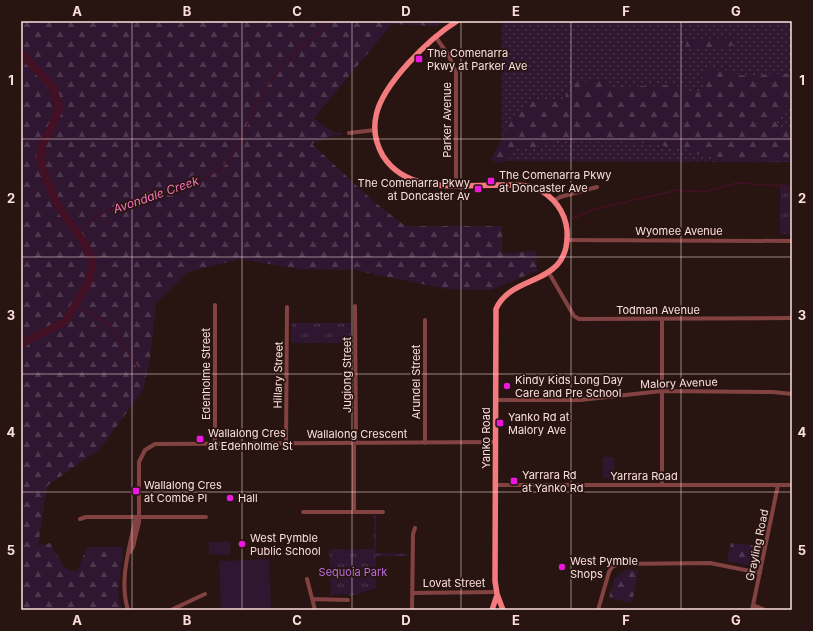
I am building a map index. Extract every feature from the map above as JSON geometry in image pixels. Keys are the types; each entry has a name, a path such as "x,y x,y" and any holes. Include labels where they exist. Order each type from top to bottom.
{"main road":[{"path":"457,21 435,36 383,96 376,115 375,130 382,153 390,165 401,175 420,183 506,185 535,188 554,201 565,220 566,240 561,258 549,273"},
{"name":"Yanko Road","path":"493,609 497,593 496,309 502,298 513,289 549,273"},
{"name":"Yanko Road","path":"497,593 504,609"},
{"name":"Yanko Road","path":"493,609 497,605 504,609"}],"street":[{"name":"Parker Avenue","path":"435,36 449,56 456,73 456,185"},
{"path":"349,133 375,130"},
{"path":"554,201 560,197 597,187"},
{"name":"Wyomee Avenue","path":"566,240 792,241"},
{"name":"Todman Avenue","path":"549,273 576,318 792,318"},
{"name":"Edenholme Street","path":"215,304 215,443"},
{"name":"Jugiong Street","path":"354,512 355,306"},
{"name":"Hillary Street","path":"286,443 287,307"},
{"path":"662,319 662,485"},
{"name":"Arundel Street","path":"425,320 425,443"},
{"name":"Malory Avenue","path":"496,400 580,400 662,391 773,392 792,394"},
{"name":"Wallalong Crescent","path":"128,610 124,587 135,521 138,517 140,462 145,450 159,443 496,442"},
{"name":"Grayling Road","path":"752,610 778,484"},
{"name":"Yarrara Road","path":"496,485 792,485"},
{"path":"303,512 383,512"},
{"path":"80,519 86,517 206,517"},
{"path":"412,610 413,534 415,528"},
{"path":"598,610 609,572 612,567 618,564 710,563 760,573"},
{"path":"307,578 315,610"},
{"name":"Lovat Street","path":"412,593 497,593"},
{"path":"171,610 205,594"},
{"path":"312,599 348,600"},
{"path":"754,605 765,610"}],"green space":[{"path":"21,21 444,21 437,26 392,24 314,118 334,133 342,132 342,135 334,135 312,144 372,200 405,226 502,226 502,253 536,251 537,271 491,290 446,289 354,270 298,269 240,259 188,272 156,303 150,359 143,390 100,449 47,486 38,546 50,543 65,568 77,572 87,547 123,547 118,597 122,610 21,610"},
{"path":"502,21 792,21 792,162 502,161"},
{"path":"736,38 732,46 688,49 685,39"},
{"path":"706,69 733,71 740,75 756,77 766,74 792,74 792,103 784,108 775,121 780,127 792,129 792,161 724,162 690,150 644,143 558,141 536,147 518,148 509,159 499,163 491,160 504,133 515,115 530,102 538,99 563,100 575,83 603,80 610,87 671,85 685,87 691,92 698,92 703,88 702,75"},
{"path":"780,183 792,187 792,234 780,234"},
{"path":"292,323 351,323 351,343 291,343"},
{"path":"603,457 614,457 614,479 603,478"},
{"name":"Sequoia Park","path":"374,516 376,516 376,553 408,554 408,556 376,556 376,588 351,596 346,594 331,595 329,549 374,549"},
{"path":"209,542 230,542 230,555 209,554"},
{"path":"731,543 760,546 756,564 752,566 727,561"},
{"path":"269,559 271,610 221,610 219,561"},
{"path":"625,570 638,570 632,603 609,598 614,579"}],"waterway":[{"name":"Avondale Creek","path":"76,230 97,216 115,207 175,190 201,180 213,174 223,166 235,152 257,102 272,79 290,58 330,21"},
{"path":"21,53 53,87 59,108 51,129 42,146 40,159 58,206 85,244 93,264 88,283 65,322 26,341 21,346"},
{"path":"572,219 592,210 677,190 704,192 737,183 782,186 792,192"},
{"path":"75,305 111,326 140,371"}],"place":[{"name":"The Comenarra Pkwy at Parker Ave","path":"419,59"},
{"name":"The Comenarra Pkwy at Doncaster Ave","path":"491,181"},
{"name":"The Comenarra Pkwy at Doncaster Av","path":"478,189"},
{"name":"Kindy Kids Long Day Care and Pre School","path":"507,386"},
{"name":"Yanko Rd at Malory Ave","path":"500,423"},
{"name":"Wallalong Cres at Edenholme St","path":"200,439"},
{"name":"Yarrara Rd at Yanko Rd","path":"514,481"},
{"name":"Wallalong Cres at Combe Pl","path":"136,491"},
{"name":"Hall","path":"230,498"},
{"name":"West Pymble Public School","path":"242,544"},
{"name":"West Pymble Shops","path":"562,567"}]}
